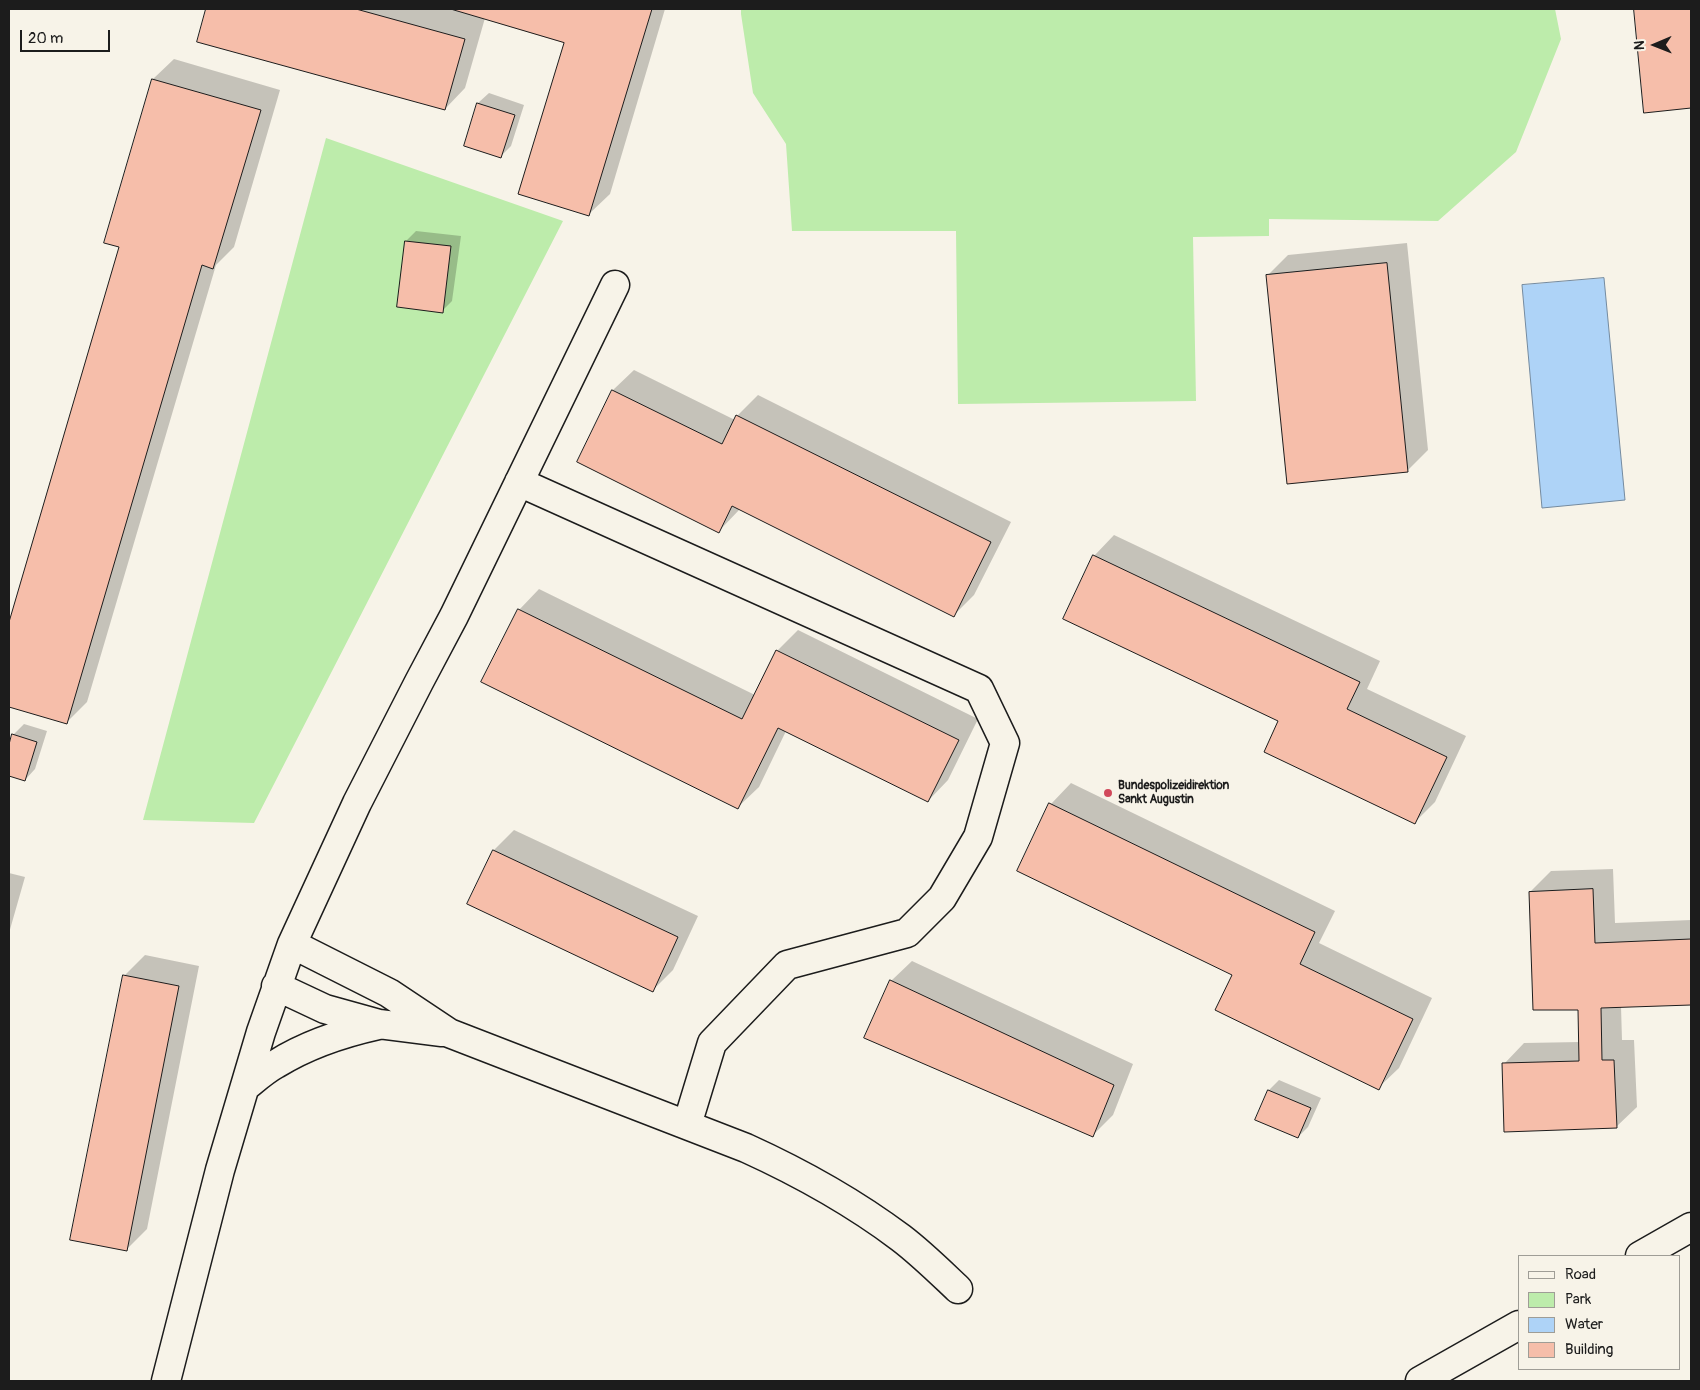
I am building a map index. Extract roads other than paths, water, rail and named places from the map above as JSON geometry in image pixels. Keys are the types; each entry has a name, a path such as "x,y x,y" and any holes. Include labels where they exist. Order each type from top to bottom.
{"street":[{"path":"166,1381 220,1170 276,986 292,944 357,803 454,616 615,285"},
{"path":"519,482 979,689 1004,743 978,837 942,898 907,933 786,965 712,1043 687,1125"},
{"path":"292,944 389,993 449,1033 763,1156 833,1192 919,1252 958,1290"},
{"path":"276,986 325,1009 379,1024 449,1033"},
{"path":"245,1087 274,1065 304,1049 346,1032 379,1024"},
{"path":"1642,1255 1691,1227"},
{"path":"1420,1381 1518,1326"}],"water":[{"path":"1604,278 1625,500 1542,508 1522,285"}],"place":[{"name":"Bundespolizeidirektion Sankt Augustin","path":"1108,793"}]}
